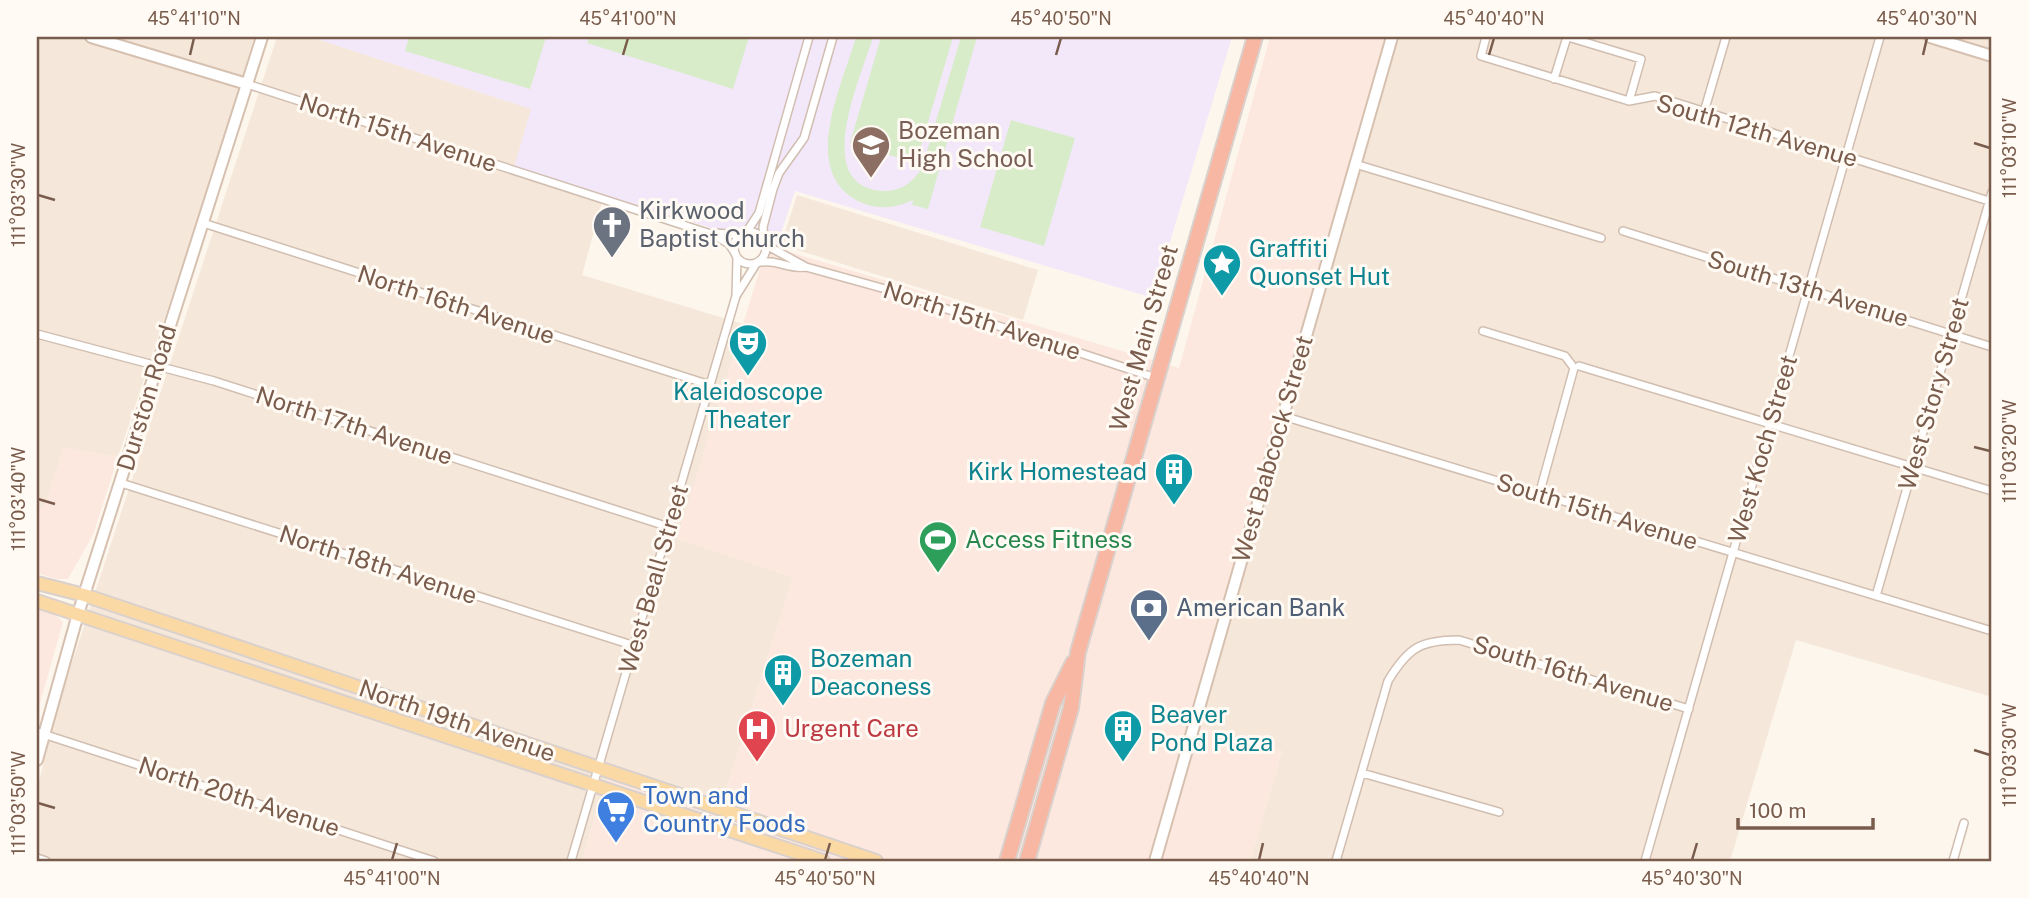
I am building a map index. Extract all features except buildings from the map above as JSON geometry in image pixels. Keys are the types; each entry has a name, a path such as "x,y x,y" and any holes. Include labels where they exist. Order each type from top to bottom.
{"highway":[{"name":"West Main Street","path":"1027,861 1071,708 1078,652 1255,37"},
{"name":"West Main Street","path":"1007,861 1054,703 1078,652"}],"main road":[{"name":"North 19th Avenue","path":"37,583 84,596 876,861"},
{"name":"North 19th Avenue","path":"37,601 823,861"}],"street":[{"name":"North 15th Avenue","path":"91,37 124,41 247,84 704,232 730,244 736,255"},
{"name":"Durston Road","path":"37,760 41,733 78,614 262,37"},
{"path":"808,37 758,213 735,243 736,255 746,264 756,263 765,256 762,227 772,189 804,138 833,37"},
{"name":"West Babcock Street","path":"1155,861 1392,37"},
{"name":"South 12th Avenue","path":"1486,37 1481,56 1629,101 1655,96 1991,202"},
{"path":"1554,79 1567,37 1641,59 1629,101"},
{"path":"1704,112 1726,37"},
{"name":"West Koch Street","path":"1645,861 1880,37"},
{"path":"1930,37 1992,56"},
{"path":"1355,163 1601,238"},
{"name":"West Story Street","path":"1876,596 1992,192"},
{"name":"North 16th Avenue","path":"203,222 710,386"},
{"name":"South 13th Avenue","path":"1623,231 1992,346"},
{"name":"North 15th Avenue","path":"704,232 744,234"},
{"path":"744,234 756,233 765,242"},
{"name":"North 15th Avenue","path":"765,242 806,267 889,290 1156,377"},
{"name":"West Beall Street","path":"736,255 736,296"},
{"name":"North 15th Avenue","path":"756,263 770,260 798,268 806,267"},
{"name":"West Beall Street","path":"571,861 736,296 756,263"},
{"path":"1483,331 1565,356 1574,368 1539,495"},
{"name":"North 17th Avenue","path":"37,334 158,364 669,527"},
{"path":"1579,366 1992,491"},
{"name":"South 15th Avenue","path":"1283,416 1992,631"},
{"name":"North 18th Avenue","path":"121,483 635,646"},
{"name":"South 16th Avenue","path":"1362,773 1388,681 1401,660 1417,646 1433,640 1459,640 1689,709"},
{"name":"North 20th Avenue","path":"41,733 434,861"},
{"path":"1336,861 1362,773 1499,812"},
{"path":"1953,861 1964,823"},
{"path":"37,858 46,861"}],"shaded area":[{"path":"37,37 254,37 212,176 118,457 64,448 44,508 37,510"},
{"path":"277,37 311,37 532,109 515,167 604,195 582,275 743,324 678,539 793,577 718,816 607,777 582,861 37,861 37,788 65,684"},
{"name":"Bozeman High School","path":"311,37 1232,37 1153,298 795,191 776,248 604,195 514,167 531,109"},
{"path":"1270,37 1386,37 1189,723 1282,751 1250,861 582,861 607,777 718,816 793,577 677,539 762,262 776,248 1179,368"},
{"path":"1386,37 1992,37 1992,697 1796,640 1730,861 1250,861 1282,751 1189,723"},
{"path":"797,195 1038,270 1023,320 781,245"},
{"path":"64,447 118,457 93,535 68,579 56,579 37,573 37,510 44,507"},
{"path":"37,607 48,609 63,622 37,714"}],"green space":[{"path":"409,37 546,37 530,89 405,51"},
{"path":"589,37 749,37 733,89 587,43"},
{"path":"856,37 873,37 852,101 846,126 845,150 849,170 860,185 882,191 905,186 922,168 961,37 977,37 928,209 912,205 913,200 885,207 863,203 839,186 831,168 828,147 830,124"},
{"path":"881,37 953,37 916,163 850,143"},
{"path":"1011,120 1075,138 1044,246 980,227"}],"place":[{"name":"Bozeman High School","path":"871,179"},
{"name":"Kirkwood Baptist Church","path":"612,259"},
{"name":"Graffiti Quonset Hut","path":"1222,297"},
{"name":"Kaleidoscope Theater","path":"748,377"},
{"name":"Kirk Homestead","path":"1174,506"},
{"name":"Access Fitness","path":"938,574"},
{"name":"American Bank","path":"1149,642"},
{"name":"Bozeman Deaconess","path":"783,707"},
{"name":"Urgent Care","path":"757,763"},
{"name":"Beaver Pond Plaza","path":"1123,763"},
{"name":"Town and Country Foods","path":"616,844"}]}
